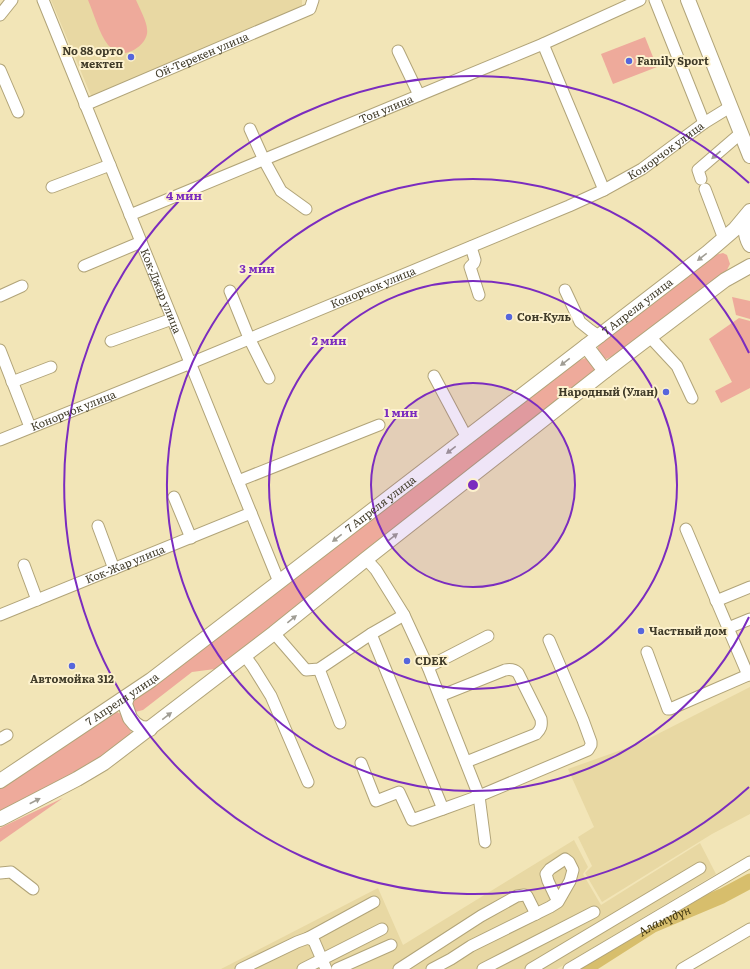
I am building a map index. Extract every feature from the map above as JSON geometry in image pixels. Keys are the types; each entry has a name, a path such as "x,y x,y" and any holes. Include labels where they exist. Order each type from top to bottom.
{"main road":[{"path":"688,0 750,156"},
{"path":"750,211 746,219 745,228 746,236 750,245"},
{"name":"7 Апреля улица","path":"0,781 127,697 157,675 707,253 735,229 750,211"},
{"path":"0,819 97,767 150,729 245,656 605,371 733,275 750,266"},
{"path":"733,275 750,273"},
{"path":"586,346 605,371"},
{"path":"127,697 125,704 130,718 141,728 150,729"}],"street":[{"path":"0,15 12,0"},
{"name":"Кок-Джар улица","path":"43,0 279,582"},
{"name":"Ой-Терекен улица","path":"85,105 310,9 313,0"},
{"name":"Тон улица","path":"130,215 543,44 640,0"},
{"path":"655,0 704,123"},
{"path":"543,44 604,190"},
{"path":"398,51 419,95"},
{"path":"0,70 18,112"},
{"name":"Конорчок улица","path":"0,440 471,247 604,190 642,169 704,123 730,107"},
{"path":"250,129 264,160 282,192 306,209"},
{"path":"701,179 698,170 741,133"},
{"path":"52,187 110,165"},
{"path":"706,189 724,238"},
{"path":"84,266 141,242"},
{"path":"471,247 475,260 470,267 479,295"},
{"path":"0,296 22,286"},
{"path":"565,290 580,322 600,336"},
{"path":"230,291 249,338 269,378"},
{"path":"111,341 172,318"},
{"path":"650,337 677,366 692,398"},
{"path":"0,350 30,427"},
{"path":"12,382 51,367"},
{"path":"434,376 466,438"},
{"path":"238,480 379,425"},
{"path":"174,497 190,538"},
{"name":"Кок-Жар улица","path":"0,615 251,513"},
{"path":"98,526 114,569"},
{"path":"647,652 668,709 749,675 686,528"},
{"path":"366,559 376,570 404,615 428,667 479,796 485,842"},
{"path":"24,565 37,600"},
{"path":"716,601 750,587"},
{"path":"274,633 306,670 319,669 371,634 404,615"},
{"path":"728,628 750,619"},
{"path":"371,634 443,809"},
{"path":"428,667 488,636"},
{"path":"361,763 376,801 399,792 412,820 479,796 588,750 591,742 587,730 549,640"},
{"path":"245,656 271,696 308,782"},
{"path":"319,669 340,723"},
{"path":"440,696 505,670 512,669 516,670 518,673 540,720 542,726 536,734 466,762"},
{"path":"569,969 750,862"},
{"path":"531,969 700,868"},
{"path":"0,873 11,872 33,889"},
{"path":"399,969 481,916 517,896 528,896 536,914"},
{"path":"242,969 308,938 374,902"},
{"path":"432,969 471,946 558,902"},
{"path":"483,969 594,912"},
{"path":"303,969 324,964 382,929"},
{"path":"682,969 750,929"},
{"path":"308,938 314,941 324,964"},
{"path":"337,969 391,945"}],"shaded area":[{"name":"No 88 орто мектеп","path":"51,0 302,0 302,6 92,98"},
{"path":"88,0 136,0 147,26 146,37 141,45 129,52 124,53 111,48 102,35"},
{"name":"Family Sport","path":"645,37 657,67 613,84 601,54"},
{"path":"723,253 727,255 730,264 727,270 613,356 606,359 602,358 598,353 598,347 602,341 715,255"},
{"path":"732,297 750,301 750,319 736,315"},
{"path":"739,318 750,321 750,388 721,403 715,391 732,382 709,339"},
{"path":"588,357 595,368 592,373 285,616 215,669 192,672 143,710 135,712 131,708 132,702 163,678 578,361"},
{"path":"750,687 750,814 712,834 602,902 585,873 592,866 578,837 594,827 568,769 638,744"},
{"path":"117,712 125,716 130,726 131,734 127,740 86,767 0,812 0,787"},
{"path":"63,798 0,842 0,828"},
{"path":"574,840 588,867 583,874 601,905 700,843 716,874 557,969 221,969 378,888 403,945"}],"waterway":[{"name":"Аламүдүн","path":"584,969 653,925 722,896 750,881"}],"place":[{"name":"No 88 орто мектеп","path":"131,57"},
{"name":"Family Sport","path":"629,61"},
{"name":"Сон-Куль","path":"509,317"},
{"name":"Народный (Улан)","path":"666,392"},
{"name":"Частный дом","path":"641,631"},
{"name":"CDEK","path":"407,661"},
{"name":"Автомойка 312","path":"72,666"}]}
